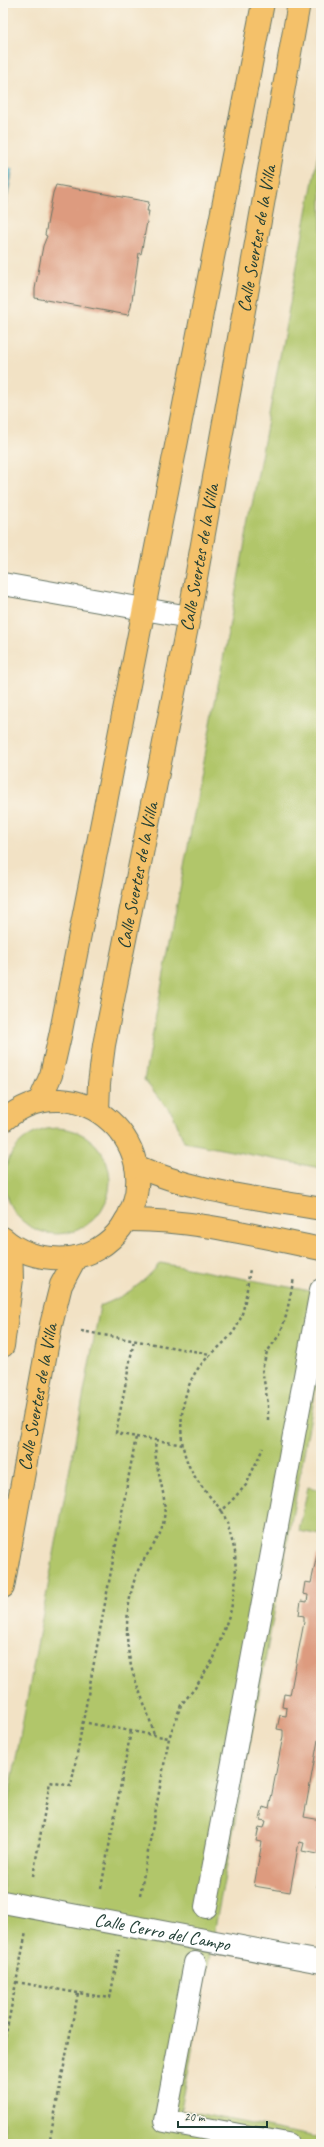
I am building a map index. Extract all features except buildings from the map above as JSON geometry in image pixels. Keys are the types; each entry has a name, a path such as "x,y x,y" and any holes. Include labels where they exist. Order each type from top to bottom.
{"main road":[{"name":"Calle Suertes de la Villa","path":"39,1102 51,1075 60,1036 263,3"},
{"name":"Calle Suertes de la Villa","path":"98,1111 99,1084 104,1045 189,617 300,3"},
{"path":"3,1121 24,1106 39,1102 59,1100 80,1103 98,1111 112,1122 123,1135 132,1150 136,1166 137,1185 134,1204 126,1220 117,1233 105,1244 91,1252 76,1258 53,1260 31,1255 7,1242"},
{"path":"136,1166 161,1177 201,1187 321,1209"},
{"path":"126,1220 157,1220 193,1224 321,1249"},
{"path":"3,1346 12,1279 7,1242"},
{"name":"Calle Suertes de la Villa","path":"3,1587 51,1325 62,1285 76,1258"}],"street":[{"path":"3,584 189,617"},
{"path":"206,1907 321,1290"},
{"name":"Calle Cerro del Campo","path":"3,1902 321,1962"},
{"path":"195,1963 165,2120 287,2144"}],"path":[{"path":"140,1896 170,1738 181,1705 195,1688 214,1658 231,1610 236,1578 235,1552 227,1522 222,1511 194,1475 186,1459 183,1445 183,1412 186,1394 196,1371 210,1354 237,1327 250,1269"},
{"path":"268,1426 268,1404 262,1369 267,1352 280,1334 286,1316 294,1278"},
{"path":"81,1331 210,1354"},
{"path":"134,1340 116,1433 183,1445"},
{"path":"33,1876 50,1782 71,1786 136,1437"},
{"path":"154,1735 129,1655 126,1623 135,1576 160,1535 164,1519 165,1502 154,1452 156,1440"},
{"path":"222,1511 246,1485 264,1445"},
{"path":"82,1722 170,1738"},
{"path":"101,1888 131,1731"},
{"path":"3,2049 26,1932"},
{"path":"16,1982 110,1998 119,1949"},
{"path":"49,2144 78,1993"}],"green space":[{"path":"321,138 321,1168 184,1142 173,1114 144,1080"},
{"path":"57,1128 77,1132 94,1144 106,1161 110,1181 106,1201 94,1218 77,1230 57,1234 37,1230 20,1218 8,1201 4,1181 8,1161 20,1144 37,1132"},
{"path":"160,1263 321,1293 321,1362 181,2110 321,2138 321,2144 3,2144 3,1829 100,1306 126,1294 133,1289"},
{"path":"308,1487 321,1490 321,1535 299,1531"}],"water":[{"path":"4,167 13,169 3,214"}]}
